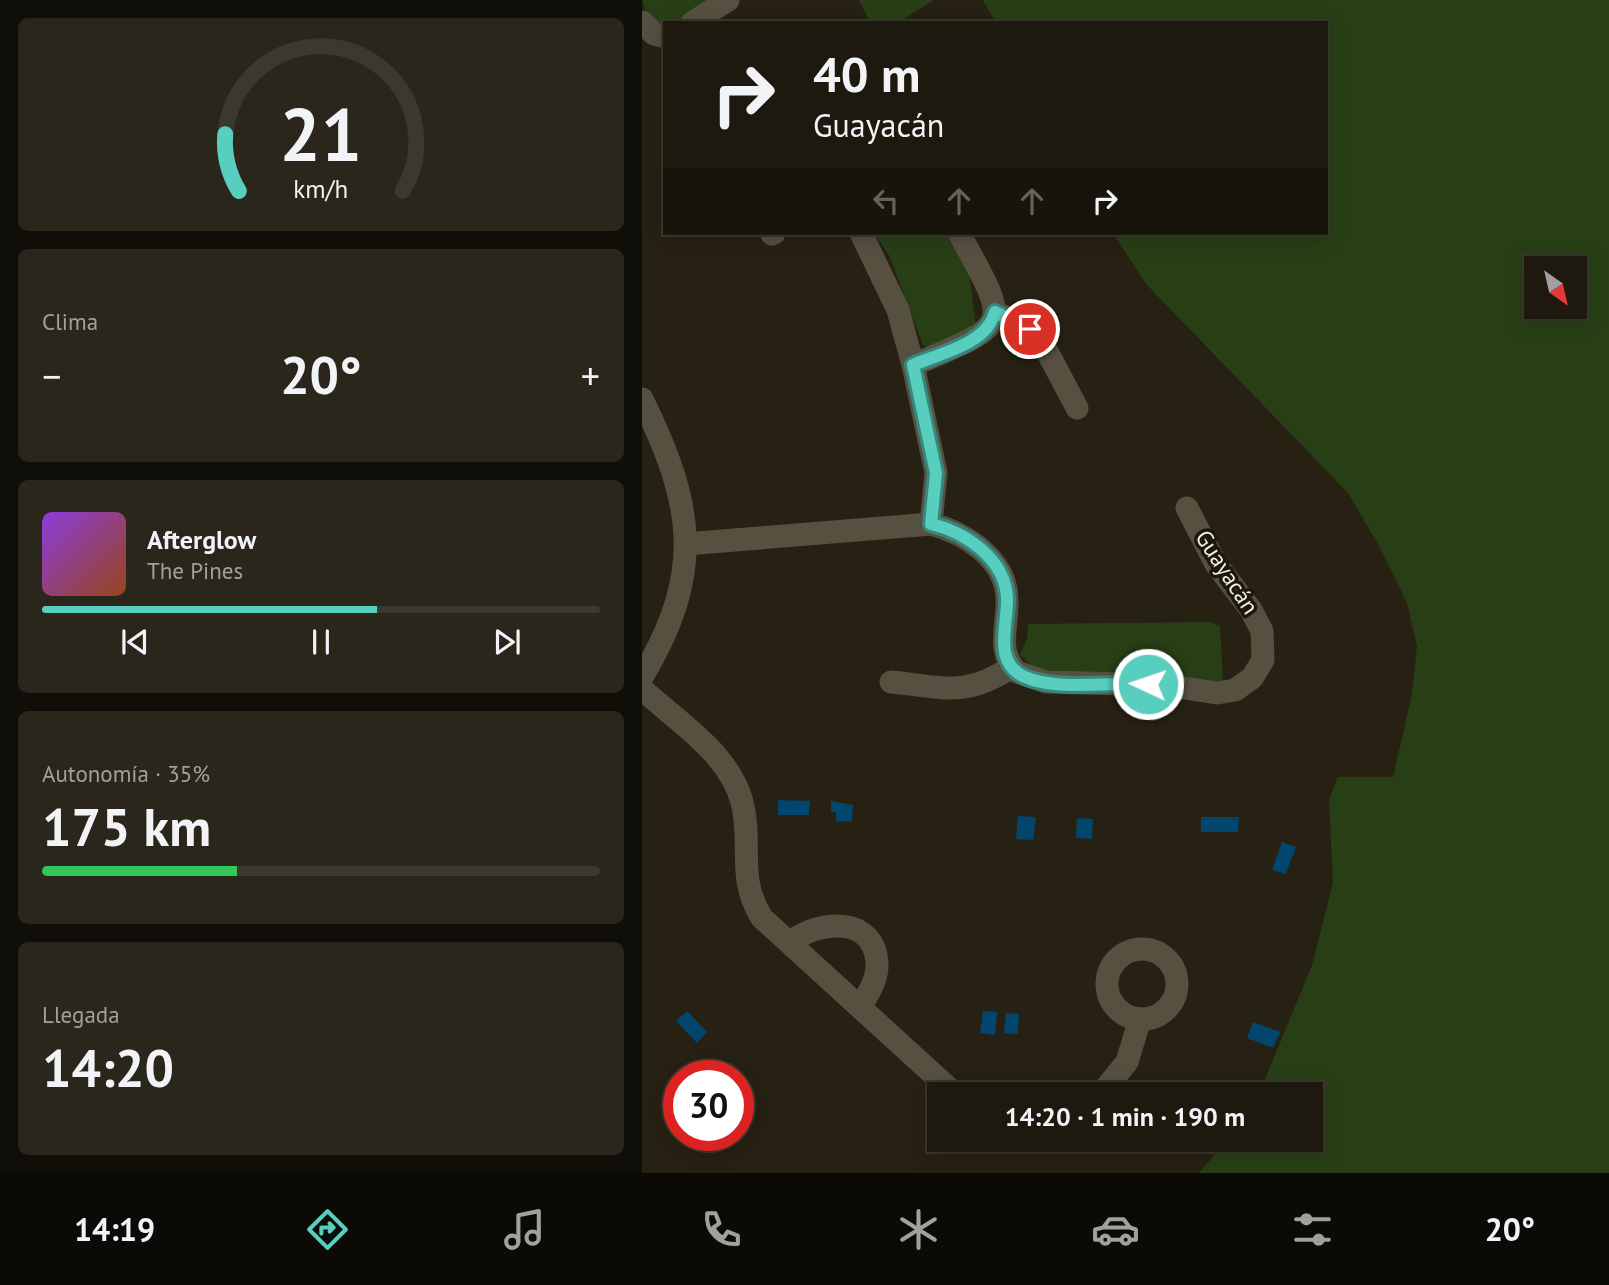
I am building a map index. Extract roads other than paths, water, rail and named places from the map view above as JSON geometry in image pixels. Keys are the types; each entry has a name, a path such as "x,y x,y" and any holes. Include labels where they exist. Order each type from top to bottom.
{"street":[{"path":"695,21 728,0"},
{"path":"642,22 654,34 663,36"},
{"path":"862,235 894,300 913,365 936,473 931,524"},
{"path":"913,365 980,335 993,322 993,295 960,235"},
{"path":"995,312 1040,338 1077,408"},
{"path":"642,399 676,481 686,544 678,603 664,638 642,677"},
{"name":"Guayacán","path":"1012,667 1025,677 1046,682 1165,685 1217,693 1235,690 1252,678 1263,660 1262,631 1251,610 1216,564 1187,508"},
{"path":"686,544 931,524 970,540 983,551 1001,575 1008,599 1004,651 1012,667 983,684 965,689 891,682"},
{"path":"642,690 710,750 728,770 744,815 745,870 750,897 762,918 942,1082"},
{"path":"790,943 809,930 832,925 856,929 865,936 872,946 877,967 861,1006"},
{"path":"1110,1082 1127,1062 1140,1019"}],"water":[{"path":"778,800 810,801 809,815 778,815"},
{"path":"831,801 853,805 852,822 836,821 836,812 831,812"},
{"path":"1018,816 1036,817 1033,840 1016,839"},
{"path":"1201,817 1239,817 1238,832 1201,832"},
{"path":"1077,818 1093,819 1092,839 1076,838"},
{"path":"1282,842 1296,847 1286,874 1272,870"},
{"path":"687,1011 707,1032 697,1043 676,1021"},
{"path":"983,1011 997,1012 995,1035 980,1033"},
{"path":"1006,1013 1019,1014 1018,1034 1004,1033"},
{"path":"1253,1022 1280,1032 1273,1048 1247,1038"}]}
